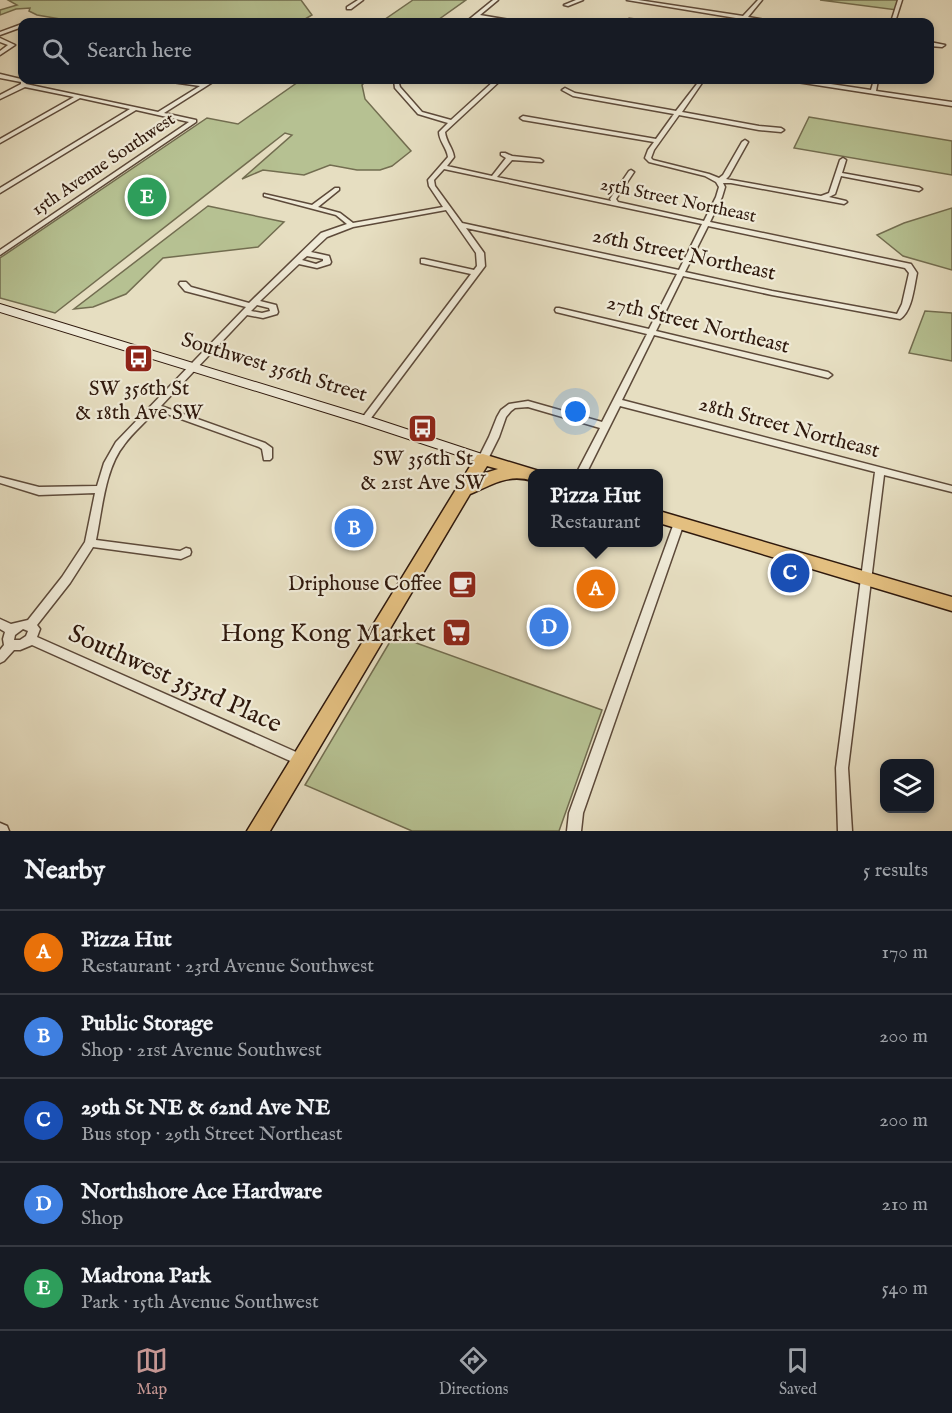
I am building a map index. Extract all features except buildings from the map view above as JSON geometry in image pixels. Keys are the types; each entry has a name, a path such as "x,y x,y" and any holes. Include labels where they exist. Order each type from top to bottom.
{"main road":[{"name":"Southwest 356th Street","path":"0,308 365,420 528,473"},
{"path":"258,831 483,459"},
{"path":"463,491 491,476 528,473"},
{"path":"663,518 866,580 952,603"}],"street":[{"path":"349,8 361,0"},
{"path":"473,18 496,0"},
{"path":"566,5 581,0"},
{"path":"630,0 734,18"},
{"path":"687,8 694,0"},
{"path":"746,18 760,0"},
{"path":"894,18 900,0"},
{"path":"476,16 489,18"},
{"path":"0,34 18,27"},
{"path":"0,40 12,45 0,53"},
{"path":"934,44 942,45"},
{"path":"0,76 18,80"},
{"path":"198,84 204,85"},
{"path":"397,84 420,113 450,122"},
{"path":"365,420 481,266 480,254 431,183 432,178 451,156 441,134 450,122 493,84"},
{"path":"699,84 649,154 651,161 707,175 719,181 844,202"},
{"path":"822,84 952,104"},
{"path":"873,92 875,84"},
{"path":"0,97 24,85 160,113 204,85"},
{"path":"565,90 573,94 781,130"},
{"path":"474,92 482,94"},
{"path":"0,141 80,96"},
{"path":"0,191 136,108"},
{"name":"15th Avenue Southwest","path":"0,253 194,121 160,113"},
{"path":"534,120 540,113"},
{"path":"523,118 658,141"},
{"path":"719,181 726,176 745,142"},
{"path":"503,154 510,158 540,161"},
{"path":"493,178 510,158"},
{"path":"823,197 832,194 843,160"},
{"name":"25th Street Northeast","path":"442,167 908,266 913,273 906,304 900,317"},
{"path":"615,203 613,199 631,172"},
{"path":"839,174 919,189"},
{"path":"584,469 722,190 722,183 719,181"},
{"path":"312,208 337,189"},
{"path":"266,195 338,214 352,225"},
{"path":"30,625 66,580 90,543 101,489 109,463 119,444 195,367 250,306 329,231 448,208"},
{"name":"26th Street Northeast","path":"460,225 680,273 900,317"},
{"path":"296,261 317,266 327,262 326,258 305,253"},
{"path":"424,261 477,273"},
{"path":"183,284 188,289 250,306"},
{"name":"27th Street Northeast","path":"559,310 828,375"},
{"name":"28th Street Northeast","path":"617,402 952,489"},
{"path":"483,459 502,415 507,408 516,404 528,404 605,426"},
{"path":"156,407 262,445 267,448 267,458"},
{"path":"845,831 842,768 880,471"},
{"path":"0,480 39,491 101,489"},
{"path":"574,831 576,813 679,523"},
{"path":"90,543 181,555 186,552"},
{"path":"0,624 12,630"},
{"path":"12,645 8,639 12,630 20,625 30,625"},
{"path":"0,658 12,645 22,645 31,639 35,633 30,625"},
{"name":"Southwest 353rd Place","path":"31,639 301,760"}],"green space":[{"path":"8,0 301,0 312,15 307,18 54,18 37,15 29,11 30,8 16,9 0,15 0,10 17,5"},
{"path":"413,0 466,0 441,18 387,18"},
{"path":"820,0 900,0 897,10"},
{"path":"295,84 363,84 365,99 411,151 392,166 380,170 357,170 330,165 304,175 263,170 242,179 292,135 285,133 55,313 0,298 0,258 207,118 238,124"},
{"path":"809,117 952,141 952,175 794,148"},
{"path":"208,206 284,222 258,247 163,258 126,294 93,307 74,309"},
{"path":"952,208 952,270 903,256 877,235 904,223"},
{"path":"925,311 952,313 952,361 909,353"},
{"path":"394,635 602,710 559,831 412,831 305,785"}],"place":[{"name":"Madrona Park","path":"147,197"},
{"name":"SW 356th St & 18th Ave SW","path":"139,358"},
{"name":"SW 356th St & 21st Ave SW","path":"423,428"},
{"name":"Public Storage","path":"354,528"},
{"name":"29th St NE & 62nd Ave NE","path":"790,573"},
{"name":"Driphouse Coffee","path":"463,584"},
{"name":"Pizza Hut","path":"596,589"},
{"name":"Northshore Ace Hardware","path":"549,627"},
{"name":"Hong Kong Market","path":"457,633"}]}
